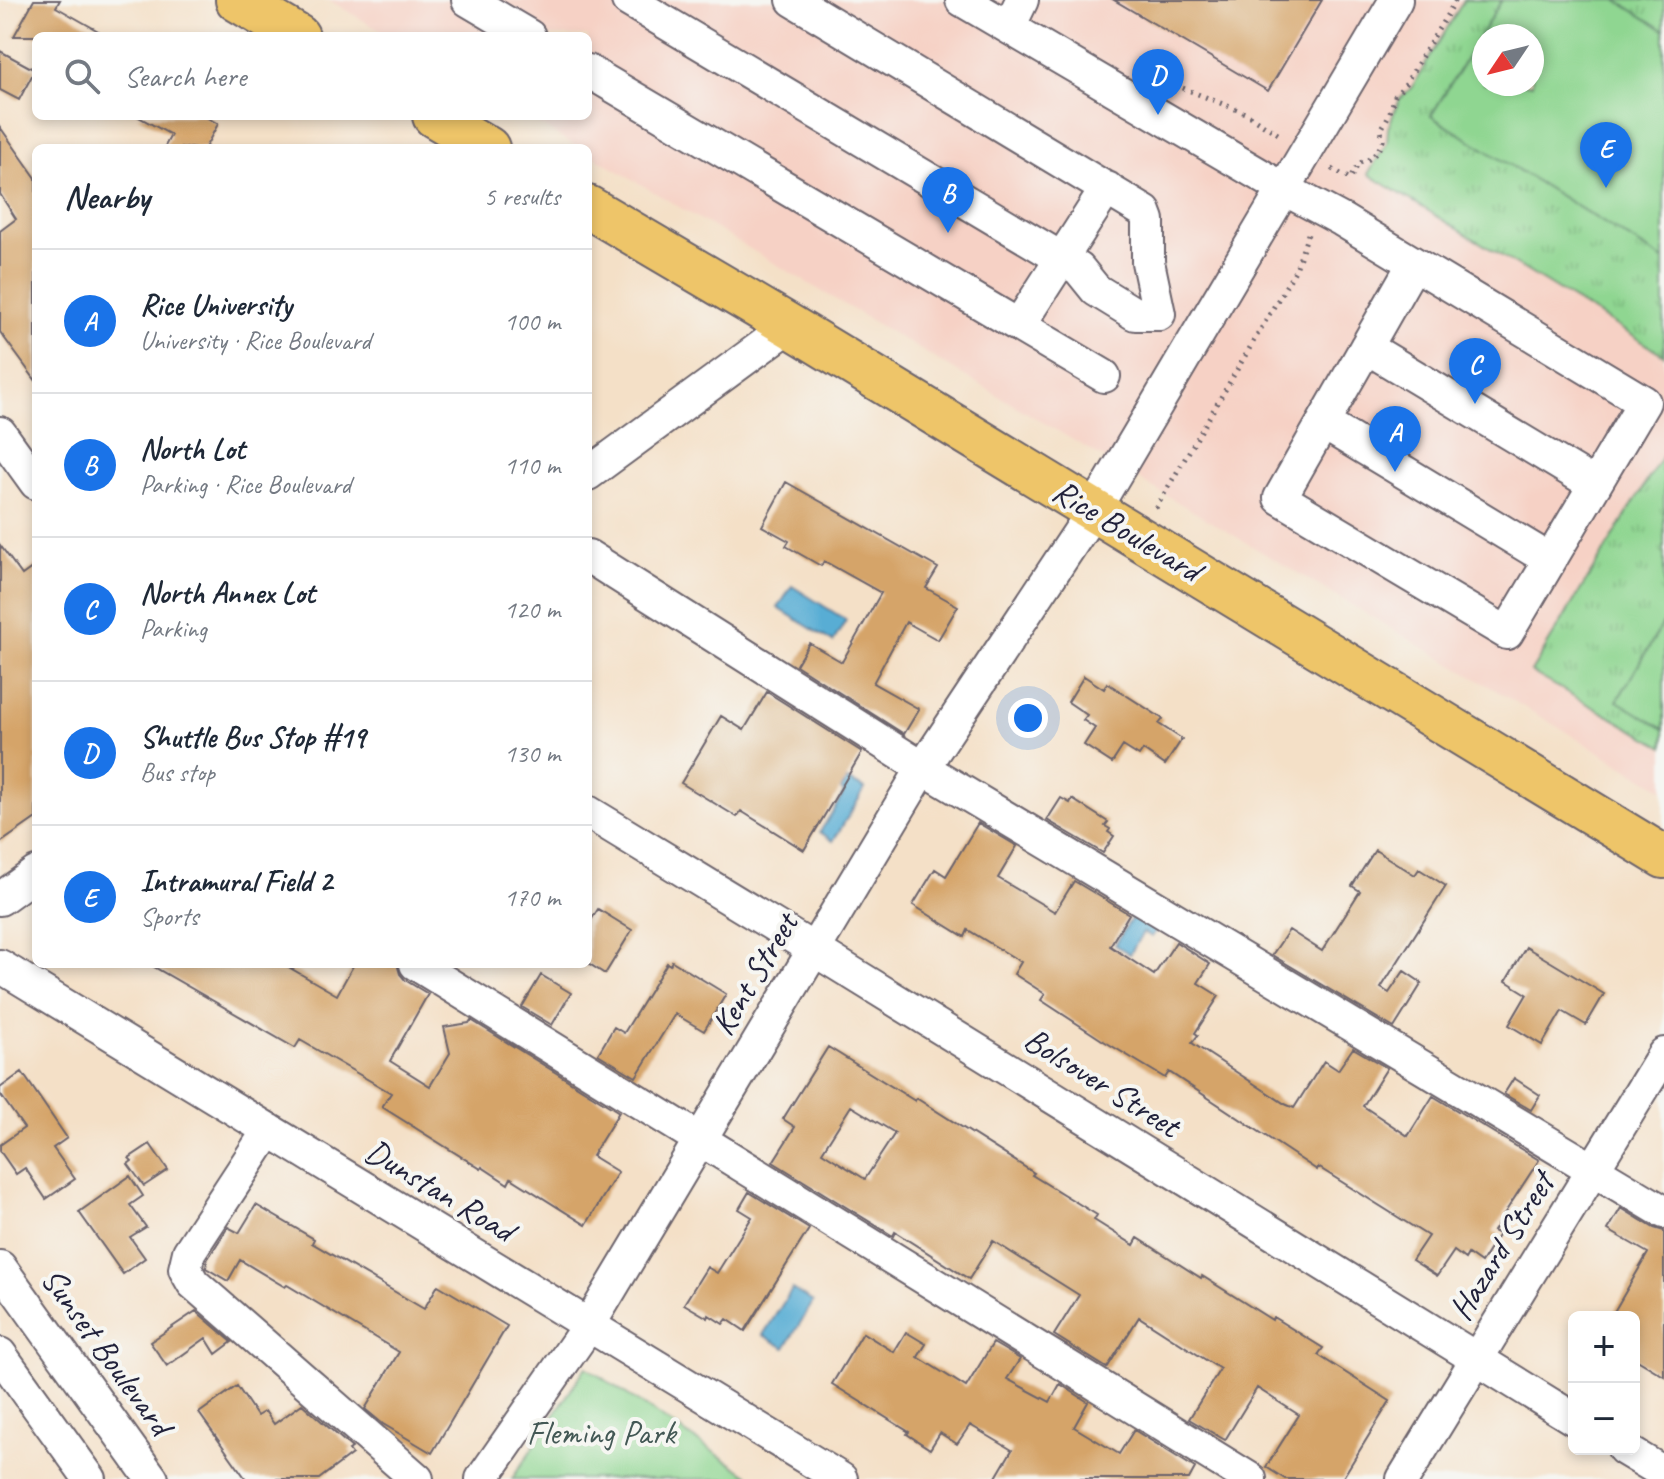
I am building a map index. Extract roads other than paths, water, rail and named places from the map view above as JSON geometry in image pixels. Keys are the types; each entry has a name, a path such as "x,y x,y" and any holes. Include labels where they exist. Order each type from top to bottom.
{"main road":[{"path":"237,0 291,32"},
{"path":"441,120 481,144"},
{"name":"Rice Boulevard","path":"592,209 790,326 1664,857"}],"street":[{"path":"468,0 522,32"},
{"path":"628,0 1070,264 1097,272 1196,337"},
{"path":"793,0 1145,212 1148,220 1148,262 1159,314"},
{"path":"962,0 1015,14 1284,189 1323,210 1644,402 1507,633 1280,498 1413,265"},
{"name":"Kent Street","path":"482,1479 589,1325 923,768 1094,510 1396,0"},
{"path":"592,73 1104,376"},
{"path":"1019,325 1070,264 1107,188"},
{"path":"592,471 790,326"},
{"path":"1366,347 1595,485"},
{"path":"1323,423 1550,560"},
{"path":"0,433 32,477"},
{"path":"592,559 923,768 1664,1212"},
{"name":"Bolsover Street","path":"592,814 1568,1415"},
{"path":"0,899 32,876"},
{"name":"Dunstan Road","path":"0,966 589,1325 824,1475"},
{"path":"422,968 1250,1479"},
{"name":"Hazard Street","path":"1403,1479 1664,1054"},
{"path":"269,1130 189,1252 185,1269 193,1283 417,1479"},
{"name":"Sunset Boulevard","path":"0,1267 152,1479"},
{"path":"0,1354 90,1479"},
{"path":"1634,1455 1664,1473"}],"water":[{"path":"792,586 846,620 833,642 778,608"},
{"path":"847,780 865,789 833,841 820,832 844,793 841,790"},
{"path":"1139,906 1162,921 1152,937 1143,932 1130,954 1115,945"},
{"path":"792,1289 813,1302 785,1348 763,1335"}],"place":[{"name":"Shuttle Bus Stop #19","path":"1158,115"},
{"name":"Intramural Field 2","path":"1606,188"},
{"name":"North Lot","path":"948,233"},
{"name":"North Annex Lot","path":"1475,404"},
{"name":"Rice University","path":"1395,472"}],"park label":[{"name":"Fleming Park","path":"601,1432"}]}
